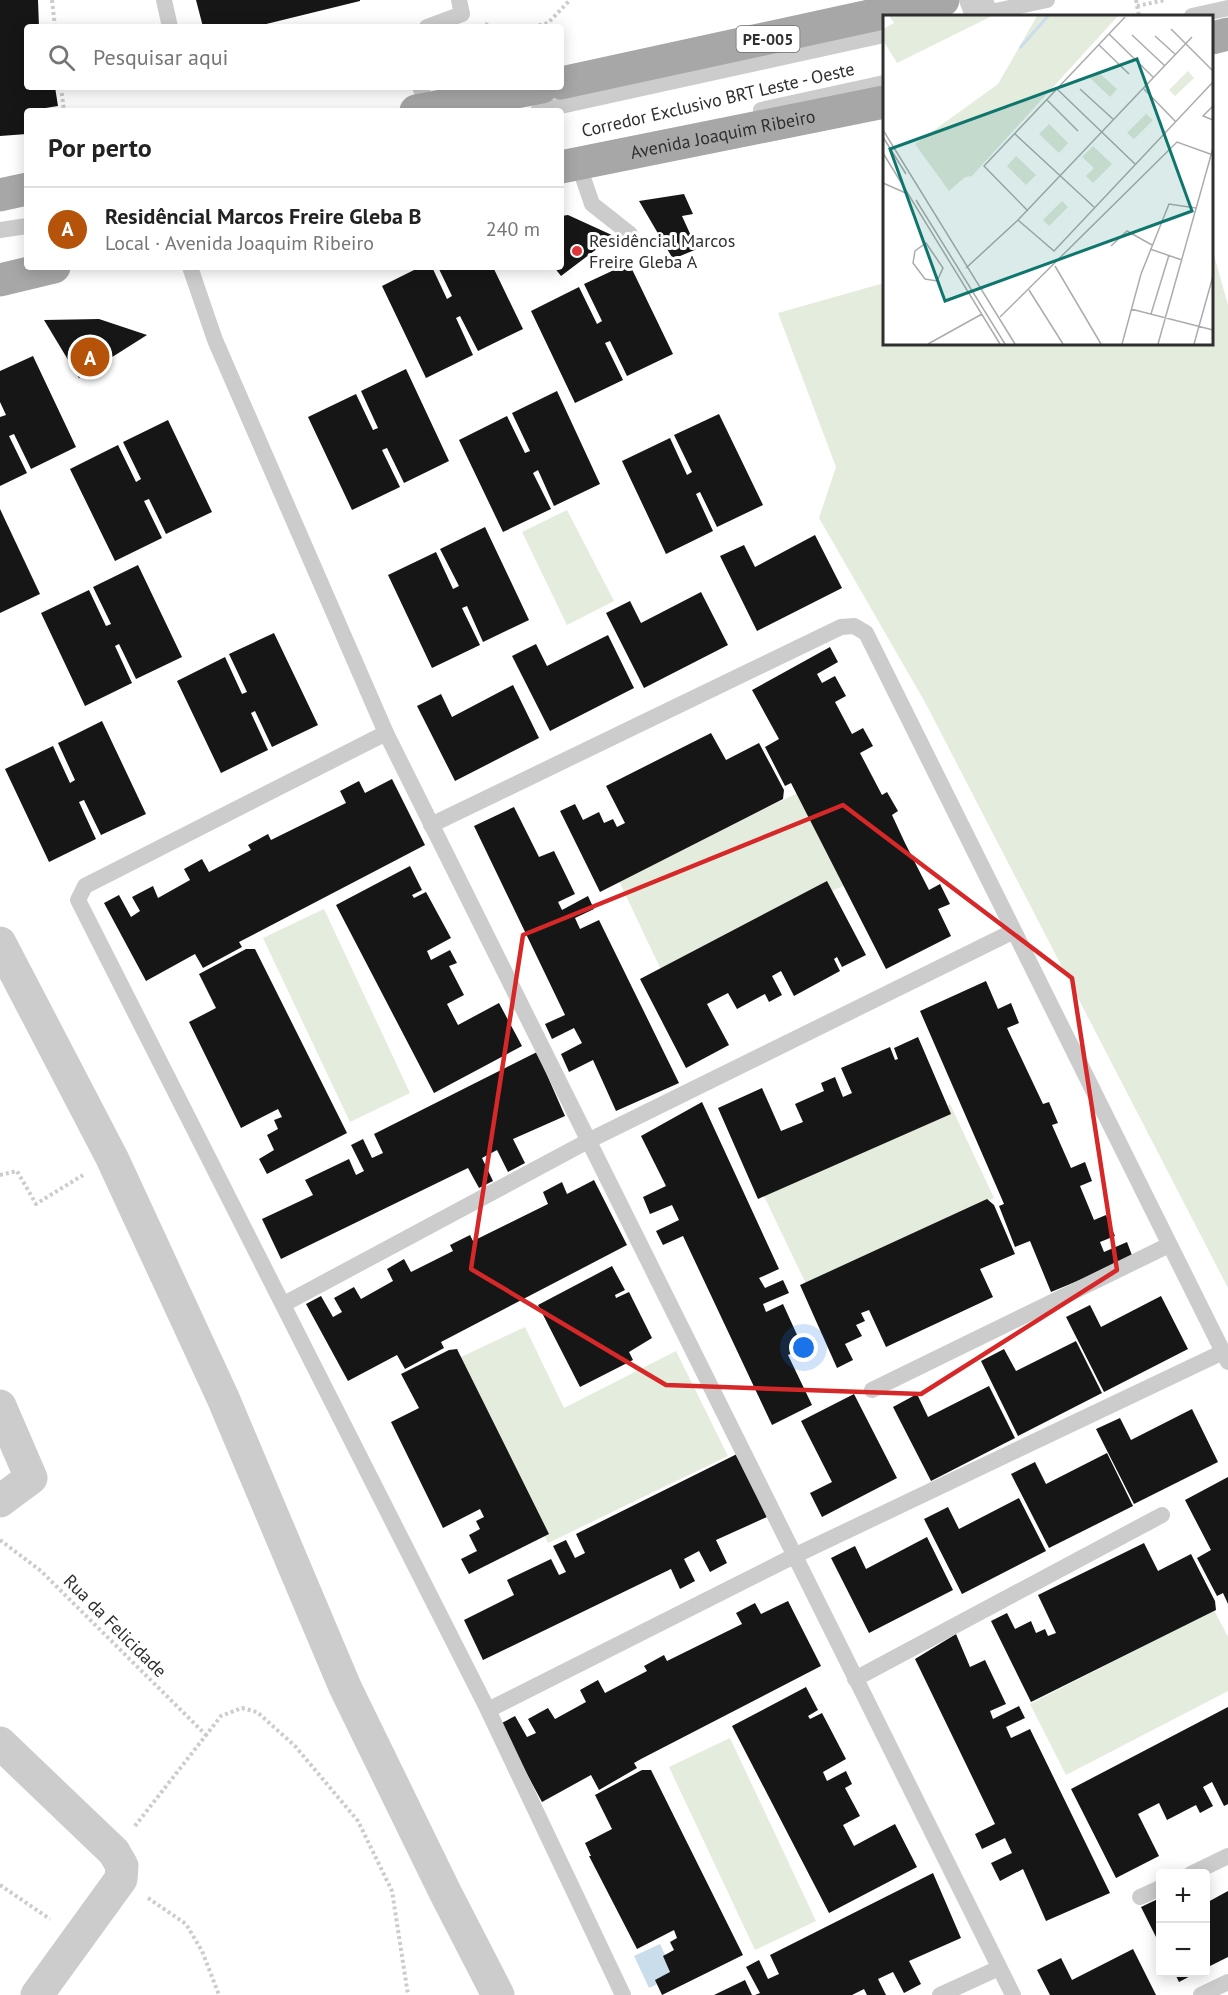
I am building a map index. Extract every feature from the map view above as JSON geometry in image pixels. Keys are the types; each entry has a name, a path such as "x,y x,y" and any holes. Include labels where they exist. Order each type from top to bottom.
{"main road":[{"name":"PE-005","path":"564,82 860,11 943,0"},
{"path":"1213,38 1228,34"},
{"path":"422,102 518,90"},
{"name":"Avenida Joaquim Ribeiro","path":"567,162 883,102"},
{"path":"0,195 24,190"},
{"path":"0,280 42,270"}],"street":[{"path":"0,943 112,1158 223,1398 345,1687 498,1995"},
{"path":"0,1406 31,1478 0,1501"},
{"path":"0,1743 117,1866 78,1939 37,1995"}],"lane":[{"path":"164,0 169,24"},
{"path":"435,24 462,14 459,0"},
{"path":"977,12 1047,0"},
{"path":"1196,15 1228,8"},
{"name":"Corredor Exclusivo BRT Leste - Oeste","path":"552,108 883,35"},
{"name":"Corredor Exclusivo BRT Leste - Oeste","path":"567,162 883,83"},
{"path":"567,162 592,204 630,234"},
{"path":"0,230 24,226"},
{"path":"0,266 24,261"},
{"path":"191,270 215,340 386,732 1013,1995"},
{"path":"431,825 841,627 854,626 866,633 1012,932 1226,1357 794,1556 489,1710"},
{"path":"386,732 85,886 79,894 79,905 489,1710 623,1995"},
{"path":"284,1304 588,1141 1012,932"},
{"path":"872,1390 1169,1245"},
{"path":"855,1678 1162,1515"},
{"path":"1201,1869 1228,1856"},
{"path":"1140,1897 1156,1890"},
{"path":"940,1995 999,1968"},
{"path":"1201,1995 1228,1982"}],"path":[{"path":"52,0 55,24"},
{"path":"542,24 548,22 570,0"},
{"path":"1136,0 1139,15"},
{"path":"1137,6 1165,0"},
{"path":"61,90 64,108"},
{"path":"0,1175 17,1171 36,1204 112,1158"},
{"name":"Rua da Felicidade","path":"0,1540 41,1571 207,1736"},
{"path":"219,1995 202,1951 186,1924 117,1866 221,1716 242,1708 257,1712 294,1746 358,1821 392,1892 408,1995"},
{"path":"0,1885 78,1939"}],"highlighted area":[{"path":"843,805 1072,978 1117,1270 921,1394 666,1385 471,1269 523,935"}],"green space":[{"path":"1213,252 1228,305 1228,1288 926,704 819,518 836,467 778,313 883,283 883,345 1213,345"},
{"path":"567,510 614,601 567,625 522,532"},
{"path":"804,790 849,883 663,974 618,879"},
{"path":"324,909 410,1093 350,1122 263,938"},
{"path":"950,1104 994,1198 808,1288 763,1194"},
{"path":"525,1327 564,1408 676,1351 728,1456 548,1543 459,1358"},
{"path":"1214,1610 1228,1637 1228,1691 1066,1775 1030,1704"},
{"path":"730,1738 816,1921 755,1950 669,1767"}],"water":[{"path":"660,1944 675,1976 649,1988 634,1956"}],"building":[{"path":"0,0 38,0 39,24 24,24 24,90 55,90 58,106 24,108 24,134 0,136"},
{"path":"196,0 360,0 266,24 202,24"},
{"path":"684,194 693,214 682,216 697,249 673,259 639,201"},
{"name":"Residêncial Marcos Freire Gleba A","path":"568,215 614,236 561,276 556,270 564,270 564,216"},
{"path":"629,263 673,354 627,376 610,341 605,343 623,380 575,403 531,311 579,287 597,324 602,321 584,284"},
{"path":"414,270 433,270 447,299 452,296 439,270 494,270 523,329 478,351 460,316 456,318 473,355 426,378 382,286"},
{"path":"99,319 147,335 79,378 44,320"},
{"path":"33,356 76,447 31,469 14,434 9,436 27,473 0,486 0,417 6,415 0,402 0,371"},
{"path":"406,369 449,461 404,483 387,448 382,450 400,487 352,510 308,417 356,394 373,430 378,428 361,391"},
{"path":"557,391 600,484 554,506 538,470 533,473 551,509 503,532 459,440 507,416 525,453 530,451 512,413"},
{"path":"719,414 763,505 717,527 700,492 696,494 713,531 666,554 622,461 670,438 687,475 692,472 674,435"},
{"path":"168,420 212,512 166,534 149,499 144,501 162,538 115,561 70,469 118,445 136,482 141,479 123,442"},
{"path":"0,509 40,594 0,613"},
{"path":"485,527 529,620 483,642 467,606 462,608 480,645 432,668 388,575 436,552 453,589 459,586 440,549"},
{"path":"815,535 842,588 757,631 720,556 744,545 755,567"},
{"path":"138,565 182,657 136,679 119,644 115,646 132,683 85,706 41,613 89,590 106,626 111,624 93,587"},
{"path":"701,592 728,645 644,688 606,613 630,601 641,623"},
{"path":"274,633 318,725 272,747 255,711 251,713 268,750 221,773 177,681 225,657 242,694 247,692 229,654"},
{"path":"608,635 634,688 550,731 512,656 536,644 547,666"},
{"path":"830,647 838,662 817,674 822,683 835,676 846,696 835,702 852,734 863,728 873,746 860,753 882,795 887,792 898,811 892,815 905,843 929,890 940,884 950,904 938,909 951,936 886,969 791,783 785,786 765,747 779,739 752,690"},
{"path":"513,685 539,738 455,781 417,706 441,694 452,717"},
{"path":"102,721 146,814 101,835 84,800 79,802 96,839 49,862 5,769 53,746 70,783 75,780 58,743"},
{"path":"711,733 726,760 759,743 784,790 783,799 600,892 560,811 575,804 583,820 599,812 604,823 613,819 617,827 625,823 606,786"},
{"path":"392,779 425,845 239,942 242,947 203,968 195,954 146,981 104,903 119,895 131,917 140,911 132,897 153,886 158,898 190,880 184,869 202,859 209,872 251,850 248,845 268,834 271,840 346,803 340,791 359,781 365,793"},
{"path":"514,807 539,857 554,851 575,894 558,902 562,910 588,896 594,909 575,918 580,929 599,920 679,1083 616,1111 593,1060 569,1072 561,1054 582,1043 574,1028 552,1039 545,1024 565,1015 474,826"},
{"path":"410,866 422,890 412,895 414,898 426,892 451,938 427,951 431,960 450,950 457,963 449,966 464,995 447,1004 458,1025 499,1003 522,1046 434,1093 336,905"},
{"path":"827,881 866,955 842,967 837,957 834,959 840,971 794,996 781,971 772,976 782,995 769,1002 765,994 737,1009 728,993 707,1004 729,1045 686,1068 640,979"},
{"path":"246,949 255,949 347,1133 267,1174 259,1159 274,1150 267,1135 278,1129 274,1120 282,1117 278,1109 241,1128 189,1022 216,1008 199,974"},
{"path":"986,981 998,1009 1011,1003 1019,1023 1007,1028 1043,1104 1049,1102 1058,1123 1052,1125 1071,1168 1085,1162 1092,1181 1080,1186 1094,1220 1106,1215 1115,1236 1100,1242 1104,1252 1127,1242 1133,1258 1051,1292 1030,1241 1015,1247 999,1206 1004,1204 920,1011"},
{"path":"918,1037 951,1114 758,1199 718,1108 762,1088 781,1131 803,1122 795,1104 824,1091 821,1083 835,1077 843,1097 852,1093 841,1068 890,1047 895,1060 898,1059 894,1048"},
{"path":"537,1052 565,1116 513,1139 525,1163 508,1172 497,1150 482,1158 493,1181 479,1188 468,1168 281,1259 262,1219 313,1195 305,1180 349,1159 356,1175 364,1171 351,1145 363,1139 372,1158 383,1153 374,1134"},
{"path":"702,1102 779,1269 759,1278 765,1288 783,1280 789,1293 763,1304 766,1312 783,1304 803,1348 788,1355 812,1405 772,1425 683,1236 663,1245 656,1231 679,1220 672,1205 650,1214 643,1197 666,1186 641,1136"},
{"path":"594,1180 627,1245 441,1342 444,1348 405,1369 397,1355 348,1381 306,1304 321,1296 333,1317 342,1312 334,1298 354,1287 361,1299 393,1281 387,1269 404,1259 411,1272 453,1251 450,1245 470,1235 473,1241 548,1204 543,1192 562,1182 567,1194"},
{"path":"987,1199 994,1205 1015,1254 980,1269 993,1297 886,1347 869,1310 861,1313 865,1321 856,1325 862,1336 845,1344 853,1360 837,1368 800,1285"},
{"path":"612,1266 625,1290 615,1295 616,1298 629,1292 652,1338 629,1352 633,1360 580,1387 538,1305"},
{"path":"1161,1296 1188,1349 1104,1392 1066,1317 1090,1305 1101,1327"},
{"path":"1076,1341 1102,1393 1018,1436 981,1361 1004,1349 1016,1371"},
{"path":"457,1349 549,1534 469,1574 461,1559 477,1551 469,1535 480,1529 476,1521 484,1517 480,1509 443,1528 391,1422 419,1408 401,1374 449,1350"},
{"path":"989,1386 1015,1438 931,1481 893,1407 917,1394 928,1417"},
{"path":"854,1394 897,1478 822,1517 810,1493 832,1482 801,1421"},
{"path":"1192,1409 1218,1462 1134,1504 1096,1429 1120,1418 1131,1440"},
{"path":"739,1453 767,1517 716,1540 727,1563 710,1572 699,1551 684,1559 695,1581 680,1589 671,1569 483,1660 464,1620 514,1595 507,1580 551,1559 559,1575 566,1572 553,1546 566,1540 575,1558 585,1553 576,1534"},
{"path":"1107,1453 1133,1506 1049,1548 1011,1474 1035,1462 1046,1484"},
{"path":"1228,1477 1228,1604 1223,1593 1217,1596 1197,1558 1211,1550 1185,1500"},
{"path":"1019,1498 1046,1551 962,1594 924,1519 948,1507 959,1529"},
{"path":"927,1537 953,1590 869,1633 831,1558 855,1546 866,1569"},
{"path":"1144,1543 1158,1571 1191,1554 1215,1601 1216,1610 1031,1702 991,1621 1007,1613 1015,1629 1031,1621 1036,1633 1045,1629 1048,1636 1056,1633 1038,1595"},
{"path":"788,1601 821,1666 641,1759 634,1763 637,1768 599,1790 591,1775 542,1802 500,1724 515,1716 527,1737 536,1733 528,1719 548,1708 555,1719 586,1702 580,1690 598,1680 605,1693 647,1671 644,1666 664,1655 667,1661 742,1624 736,1613 755,1603 761,1614"},
{"path":"956,1634 970,1667 985,1660 1006,1704 990,1711 993,1719 1019,1706 1025,1718 1006,1727 1011,1738 1030,1729 1110,1893 1046,1921 1023,1869 1000,1881 991,1863 1012,1853 1005,1838 982,1849 975,1834 995,1824 915,1659"},
{"path":"806,1687 818,1710 808,1716 810,1719 822,1713 846,1759 823,1772 827,1781 846,1771 852,1784 845,1788 860,1816 843,1825 854,1846 895,1824 917,1867 829,1913 732,1726"},
{"path":"1228,1707 1228,1804 1224,1806 1212,1782 1203,1787 1213,1806 1200,1813 1196,1805 1167,1820 1159,1803 1138,1814 1159,1856 1116,1878 1071,1789"},
{"path":"642,1770 651,1770 743,1955 662,1995 655,1980 670,1972 663,1956 674,1950 670,1942 677,1938 674,1930 637,1949 589,1856 591,1856 585,1843 612,1829 595,1795"},
{"path":"933,1873 961,1938 909,1961 921,1984 904,1993 893,1972 878,1979 886,1995 867,1995 864,1989 852,1995 755,1995 760,1993 746,1967 759,1960 768,1979 779,1974 770,1955"},
{"path":"1228,1891 1228,1957 1210,1966 1210,1923 1210,1901"},
{"path":"1156,1900 1156,1937 1141,1907"},
{"path":"1133,1949 1156,1995 1050,1995 1037,1970 1061,1958 1072,1980"},
{"path":"1176,1977 1188,1977 1179,1982"},
{"path":"745,1980 752,1995 714,1995"}],"place":[{"name":"Residêncial Marcos Freire Gleba A","path":"577,251"},
{"name":"Residêncial Marcos Freire Gleba B","path":"90,357"}]}
